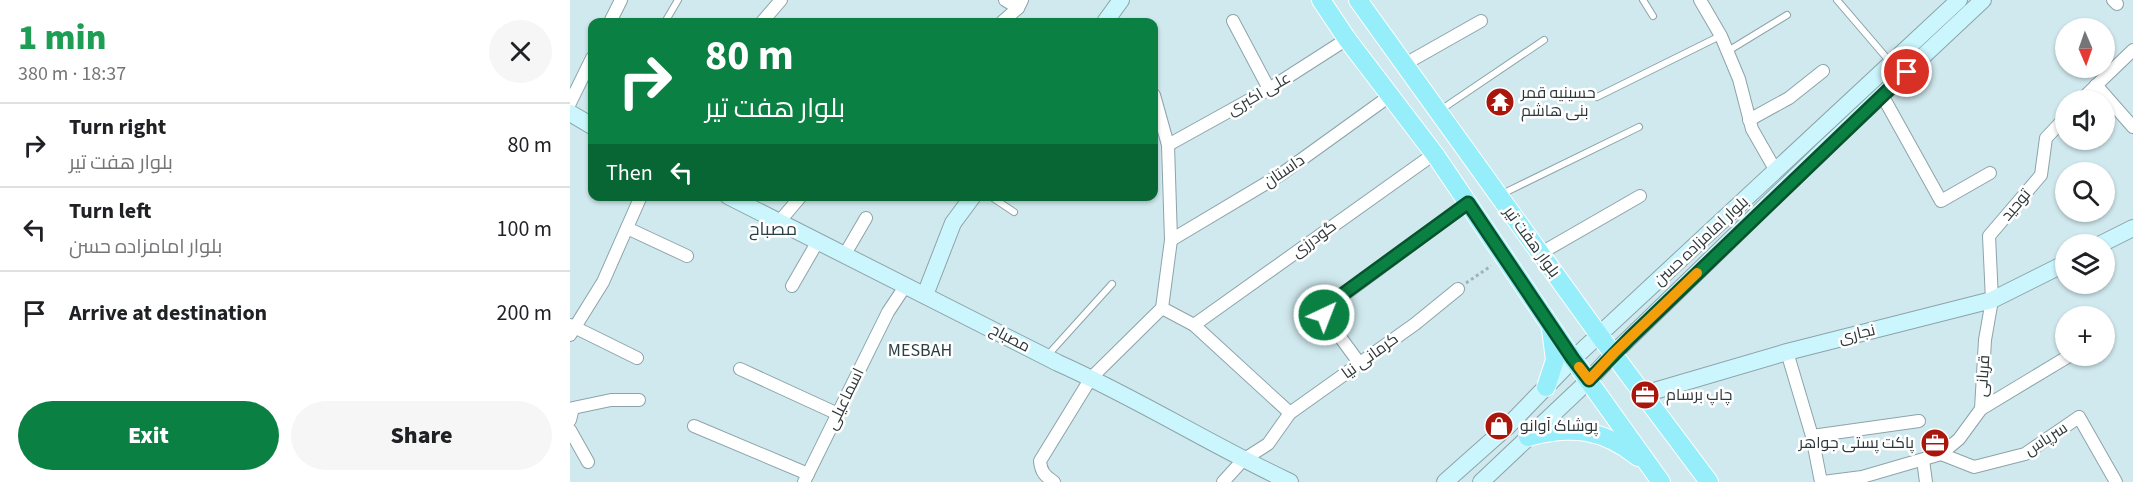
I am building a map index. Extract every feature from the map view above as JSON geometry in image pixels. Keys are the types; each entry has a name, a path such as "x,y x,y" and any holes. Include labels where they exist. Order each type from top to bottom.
{"main road":[{"name":"بلوار هفت تیر","path":"1321,0 1347,39 1434,153 1573,359 1656,475"},
{"path":"1337,21 1335,6 1338,0"},
{"name":"بلوار امامزاده حسن","path":"1480,482 1589,380 1614,353 1882,95 1959,0"},
{"name":"بلوار امامزاده حسن","path":"1445,482 1508,426 1573,359 1891,64 1983,0"},
{"name":"بلوار هفت تیر","path":"1357,1 1405,64 1599,335 1709,482"},
{"path":"570,113 588,124"},
{"name":"مصباح","path":"738,201 1091,378 1243,460 1290,482"},
{"path":"926,295 953,223 969,201"},
{"path":"2115,237 2133,228"},
{"name":"نجاری","path":"1644,394 1787,352 1992,300 2055,268"},
{"path":"1546,387 1555,360 1550,325"},
{"path":"1528,437 1552,430 1593,433 1611,438 1656,475"}],"street":[{"path":"612,18 621,0"},
{"path":"765,18 781,0"},
{"path":"1005,0 1020,4"},
{"path":"1700,0 1728,51 1739,79 1752,129 1776,171"},
{"path":"1006,18 1020,4"},
{"path":"1233,21 1269,89"},
{"path":"1405,64 1481,21"},
{"name":"علی اکبری","path":"1168,145 1269,89 1347,39"},
{"path":"2091,90 2133,50"},
{"path":"570,103 588,66"},
{"path":"1749,120 1789,98 1823,71"},
{"path":"2096,85 2133,127"},
{"name":"داستان","path":"1171,240 1280,175 1391,95"},
{"path":"1882,95 1941,201 1990,173"},
{"path":"1054,482 1040,469 1040,460 1091,378 1162,308 1171,240 1168,145 1158,109"},
{"name":"توحید","path":"1992,300 1989,236 2041,175 2046,138 2055,129"},
{"name":"گودرزی","path":"1194,325 1434,153"},
{"path":"1541,253 1640,196"},
{"path":"637,358 572,329 603,282 639,201"},
{"path":"779,222 797,201"},
{"path":"1360,364 1324,315 1325,309 1468,203"},
{"path":"845,255 866,218"},
{"path":"627,228 687,256"},
{"path":"792,286 818,241"},
{"name":"اسماعیلی","path":"806,478 888,312 906,285"},
{"name":"کرمانی نیا","path":"1223,482 1243,460 1268,444 1290,413 1415,324 1458,289"},
{"name":"قربانی","path":"1822,482 1862,477 1923,460 1941,454 1959,439 1981,409 1985,340 1992,300"},
{"path":"1162,308 1194,325 1290,413"},
{"path":"1787,352 1812,436 1822,482"},
{"path":"1981,409 2055,364"},
{"path":"740,369 838,414"},
{"path":"571,412 611,399 639,400"},
{"name":"سرپاس","path":"1941,454 1974,467 2025,454 2079,417 2116,482"},
{"path":"1812,436 1919,421"},
{"path":"694,426 806,478"},
{"path":"570,430 588,462"},
{"path":"1923,460 1926,482"}],"lane":[{"path":"667,18 678,0"},
{"path":"1643,0 1653,16"},
{"path":"1837,0 1891,64"},
{"path":"1728,51 1787,15"},
{"path":"1596,97 1721,36"},
{"path":"1439,111 1544,40"},
{"path":"1499,195 1639,127"},
{"path":"998,201 1014,212"},
{"path":"1046,357 1112,284"}],"path":[{"path":"1458,289 1504,257"}],"slow traffic":[{"path":"1579,367 1589,380 1697,273"}],"place":[{"name":"حسینیه قمر بنی هاشم","path":"1500,102"},
{"name":"چاپ برسام","path":"1645,395"},
{"name":"پوشاک آوانو","path":"1499,426"},
{"name":"پاکت پستی جواهر","path":"1935,443"}],"district":[{"name":"مصباح","path":"773,229"},
{"name":"MESBAH","path":"920,350"}],"route":[{"path":"1324,315 1328,305 1468,203 1589,380 1824,149 1907,72"}]}
